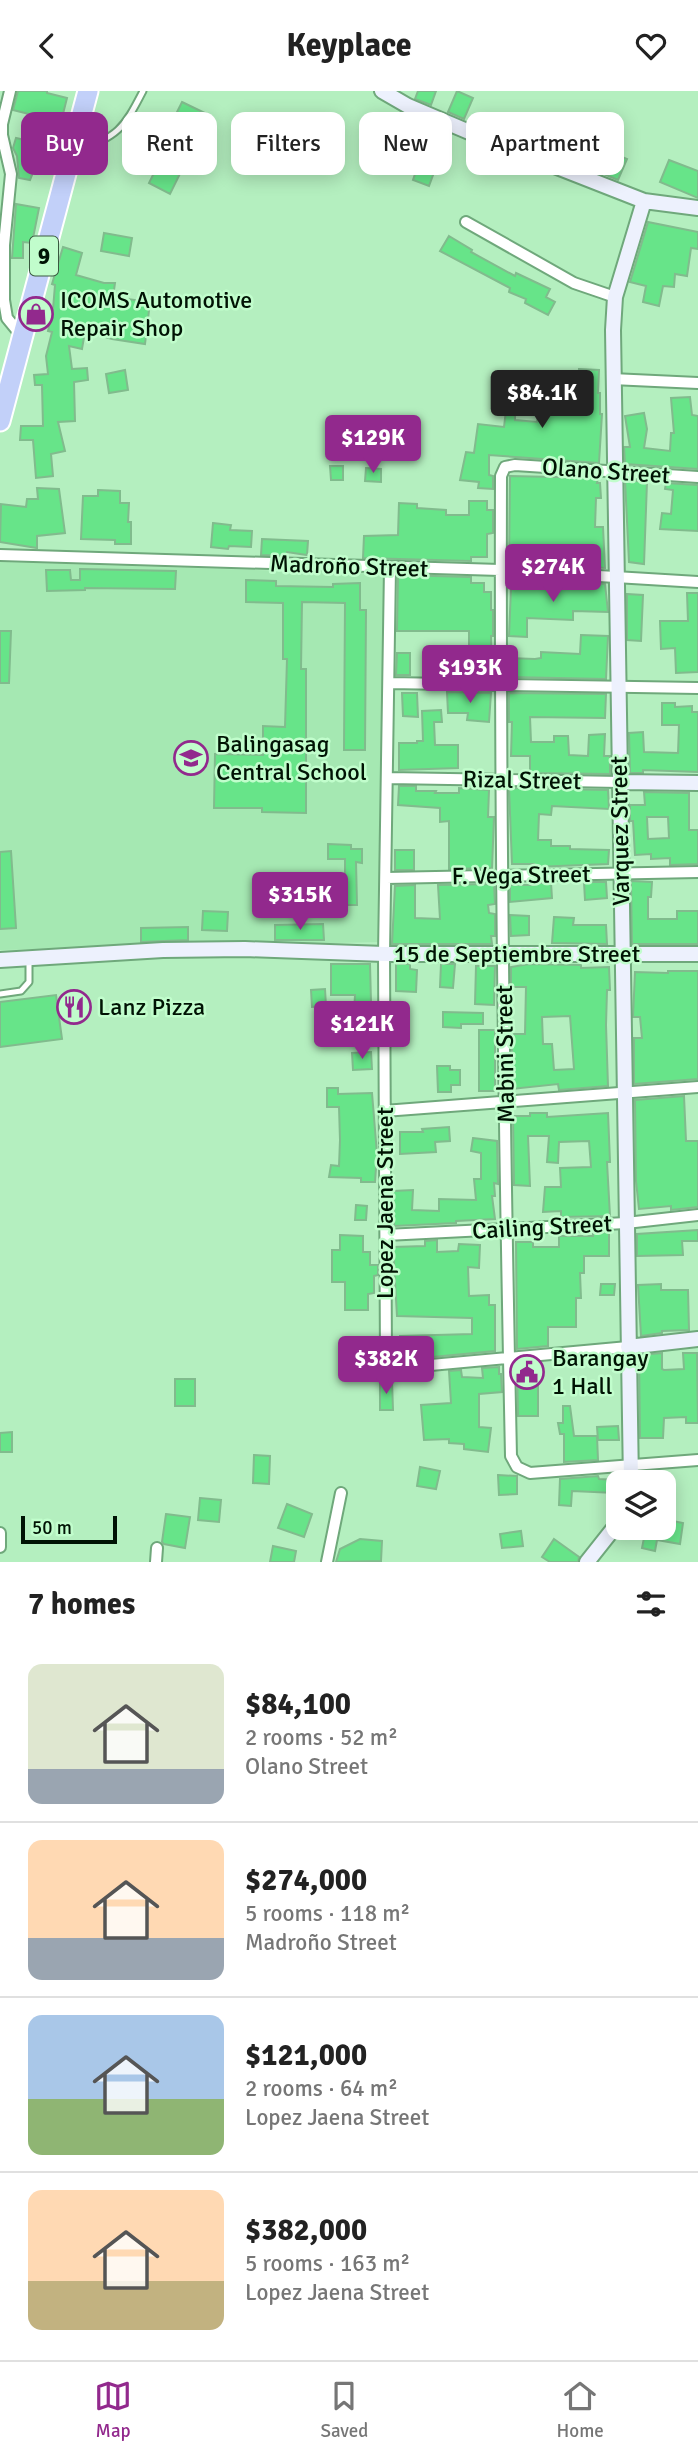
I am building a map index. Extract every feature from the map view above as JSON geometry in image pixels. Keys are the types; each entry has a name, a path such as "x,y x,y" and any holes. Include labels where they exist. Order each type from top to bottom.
{"highway":[{"name":"9","path":"82,112 88,91"},
{"name":"9","path":"0,421 66,175"}],"main road":[{"path":"382,91 408,106 644,201 698,208"},
{"name":"Varquez Street","path":"631,1470 612,379 615,297 644,201"},
{"name":"Rizal Street","path":"620,782 698,783"},
{"name":"15 de Septiembre Street","path":"0,960 245,949 384,954 698,954"},
{"path":"628,1347 698,1339"},
{"path":"587,1562 606,1538"}],"street":[{"path":"10,91 2,124 11,174 4,245 4,300 7,319 24,333"},
{"path":"466,222 575,283 615,297"},
{"path":"612,379 698,383"},
{"name":"Olano Street","path":"515,465 698,477"},
{"name":"Mabini Street","path":"515,465 505,467 500,476 502,876 511,1456 517,1467 530,1472 631,1466"},
{"name":"Madroño Street","path":"0,555 500,571 698,582"},
{"name":"Lopez Jaena Street","path":"390,568 384,954 385,1357 389,1365 398,1368 509,1359"},
{"path":"389,684 698,688"},
{"name":"Rizal Street","path":"388,778 620,782"},
{"name":"F. Vega Street","path":"386,878 698,872"},
{"path":"384,1111 698,1087"},
{"name":"Cailing Street","path":"386,1235 626,1223 698,1215"},
{"path":"509,1359 628,1347"},
{"path":"631,1466 698,1460"},
{"path":"327,1562 341,1493"},
{"path":"0,1533 0,1546"},
{"path":"156,1562 157,1548"}],"lane":[{"path":"108,139 124,125 143,91"},
{"path":"0,994 21,991 29,982 29,958"}],"shaded area":[{"name":"Balingasag Central School","path":"0,562 384,574 379,942 0,950"}],"building":[{"path":"18,91 47,91 67,98 64,112 13,110"},
{"path":"418,91 436,91 431,105 415,99"},
{"path":"457,91 473,98 464,119 448,112"},
{"path":"182,102 203,112 177,112"},
{"path":"16,138 21,139 21,175 32,175 30,180 19,178 17,156 13,148"},
{"path":"669,160 698,171 698,198 660,182"},
{"path":"153,175 179,175 170,194 149,183"},
{"path":"415,175 433,175 429,186 413,180"},
{"path":"606,175 620,175 618,180"},
{"path":"16,204 39,208 32,243 23,242 23,258 12,258"},
{"path":"648,222 698,232 698,249 691,248 687,276 675,274 674,287 663,286 659,306 643,302 646,286 630,282"},
{"path":"104,233 132,238 129,256 101,251"},
{"path":"449,236 472,250 471,252 515,276 516,273 550,289 546,297 555,302 548,315 525,303 526,299 509,292 510,288 440,251"},
{"path":"63,247 82,253 76,275 104,283 115,283 113,297 150,302 145,344 112,339 85,331 82,349 69,346 72,369 87,368 88,380 74,382 75,421 58,422 65,451 51,454 53,476 36,478 33,440 20,440 21,426 43,426 42,385 35,385 34,375 48,374 46,356 52,332 48,331 55,285 52,284"},
{"path":"579,369 599,370 598,393 602,414 599,463 489,455 489,475 493,476 493,489 478,488 479,482 460,480 466,452 474,453 478,424 504,427 508,393 515,393 515,420 537,422 539,404 522,400 529,375 548,380 544,397 552,398 552,402 573,403 574,397 578,397"},
{"path":"125,370 128,390 109,393 106,374"},
{"path":"690,397 692,415 698,416 698,469 625,464 624,447 630,447 625,416 644,413 647,429 644,448 670,451 671,433 674,433 671,398"},
{"path":"330,466 343,466 343,480 331,480"},
{"path":"366,468 381,469 381,482 365,481"},
{"path":"510,476 598,478 601,498 596,498 595,527 603,527 605,568 559,565 560,557 530,558 530,563 509,563"},
{"path":"625,480 647,482 644,564 629,562"},
{"path":"666,483 698,485 698,531 660,529 662,513 671,514 673,490 665,489"},
{"path":"37,488 59,489 65,533 37,536 37,548 0,542 1,504 26,507 27,499 38,499"},
{"path":"98,490 120,491 120,503 129,503 131,544 115,544 115,540 81,539 83,496 98,496"},
{"path":"469,501 487,501 487,510 493,510 493,533 487,534 487,557 471,557 471,561 363,558 364,536 398,535 399,503 417,504 417,508 446,510 446,515 469,515"},
{"path":"213,523 231,525 230,530 252,531 251,547 211,547"},
{"path":"262,539 308,541 307,555 287,552 286,556 261,555"},
{"path":"80,569 176,571 175,589 85,588 47,591 46,570 70,570 71,580 80,580"},
{"path":"398,575 471,577 471,583 484,583 484,592 491,592 493,610 492,677 471,676 471,669 453,671 452,659 469,658 469,631 397,631"},
{"path":"246,580 276,581 276,586 333,587 333,584 360,583 360,610 366,610 365,750 344,750 345,603 302,602 301,669 306,669 306,813 262,812 262,808 214,808 215,754 263,755 263,726 285,727 287,659 283,659 283,603 246,602"},
{"path":"589,583 605,584 608,612 573,611 573,620 527,618 527,637 509,636 511,588 589,586"},
{"path":"687,593 698,593 698,672 676,673 675,648 661,649 660,621 688,621"},
{"path":"627,594 643,595 641,641 627,640"},
{"path":"0,631 11,631 9,683 0,683"},
{"path":"581,635 608,636 606,679 509,677 509,658 541,658 541,652 580,654"},
{"path":"397,653 410,653 410,675 396,675"},
{"path":"447,692 491,693 489,722 467,720 468,713 448,713"},
{"path":"402,693 417,693 418,717 403,716"},
{"path":"509,693 606,694 605,718 530,717 531,742 554,742 554,736 568,736 569,755 588,756 589,735 605,734 604,756 610,756 610,774 530,773 530,756 511,756"},
{"path":"662,703 675,703 675,707 692,706 692,712 698,712 698,772 643,770 643,773 630,773 629,733 643,732 644,752 678,753 679,725 662,725"},
{"path":"441,710 442,722 434,722 435,745 458,745 458,768 399,770 399,743 423,741 422,711"},
{"path":"399,786 416,786 416,791 436,791 435,793 459,793 459,788 489,790 488,817 494,817 492,868 449,869 449,821 440,822 440,808 398,805"},
{"path":"509,788 608,790 609,809 552,806 551,815 539,814 538,840 551,840 551,846 570,846 570,849 609,850 608,864 534,867 534,864 512,864"},
{"path":"644,792 689,793 689,830 698,830 698,864 670,865 670,858 651,859 651,854 635,855 630,805 645,805","holes":["647,817 668,817 669,838 648,839"]},
{"path":"328,844 351,845 351,849 362,849 362,863 356,862 357,905 338,905 338,881 345,881 345,859 328,859"},
{"path":"395,850 414,850 414,870 395,870"},
{"path":"11,851 16,928 0,929 0,852"},
{"path":"631,881 652,882 651,897 648,897 648,919 677,919 677,911 698,911 698,944 632,944"},
{"path":"584,882 606,882 607,898 585,900"},
{"path":"551,883 552,898 510,902 510,885"},
{"path":"494,884 495,904 488,905 489,913 495,914 495,936 491,936 492,944 392,944 395,886 415,885 415,918 440,919 438,885"},
{"path":"203,911 228,912 227,931 202,930"},
{"path":"510,915 529,916 529,935 511,936"},
{"path":"554,917 574,918 573,925 606,925 607,944 552,943"},
{"path":"323,924 324,940 275,940 275,925"},
{"path":"188,927 188,940 141,942 141,928"},
{"path":"331,964 370,964 371,1002 374,1002 367,1037 352,1035 356,1013 355,995 331,995"},
{"path":"396,964 410,964 410,969 417,970 416,992 396,991"},
{"path":"441,964 455,964 453,988 440,987"},
{"path":"529,964 609,967 610,990 607,990 606,1025 608,1086 559,1090 558,1084 512,1089 512,1034 525,1034 526,987 511,987 511,967","holes":["570,1016 574,1069 554,1070 552,1044 543,1044 542,1017"]},
{"path":"476,966 495,966 494,1005 475,1004"},
{"path":"698,971 698,1079 634,1084 634,1038 642,1038 640,1017 633,1017 635,972"},
{"path":"325,989 326,1006 312,1007 311,990"},
{"path":"56,995 62,1039 0,1047 0,1002"},
{"path":"443,1012 483,1013 483,1024 461,1024 461,1028 443,1027"},
{"path":"315,1026 326,1026 326,1041 315,1041"},
{"path":"479,1030 495,1030 495,1091 479,1091"},
{"path":"371,1052 372,1069 353,1070 352,1053"},
{"path":"437,1066 450,1066 450,1070 460,1070 460,1085 451,1085 451,1092 438,1092"},
{"path":"327,1088 338,1088 338,1094 372,1093 377,1154 375,1182 361,1182 361,1178 329,1177 331,1165 339,1166 340,1140 339,1107 327,1107"},
{"path":"684,1096 686,1141 698,1141 698,1207 639,1209 635,1100"},
{"path":"530,1113 547,1113 547,1117 608,1113 610,1216 561,1217 561,1211 543,1212 545,1187 561,1187 560,1168 591,1167 589,1141 559,1142 558,1163 547,1162 549,1136 528,1136 530,1186 514,1185 513,1116 530,1116"},
{"path":"449,1127 450,1141 435,1142 436,1152 400,1154 400,1132 423,1132 422,1129"},
{"path":"473,1138 497,1141 498,1184 494,1183 495,1196 492,1196 495,1219 394,1226 393,1191 413,1190 412,1210 439,1211 439,1199 476,1200 474,1179 481,1179 481,1153 471,1151"},
{"path":"356,1205 367,1206 366,1220 355,1220"},
{"path":"698,1230 698,1241 682,1241 683,1255 637,1256 637,1234"},
{"path":"609,1232 609,1256 584,1256 584,1273 580,1273 581,1298 576,1298 576,1327 548,1327 548,1346 517,1349 516,1242 533,1242 533,1247 559,1247 559,1236 593,1236 593,1233"},
{"path":"340,1235 363,1236 363,1252 370,1252 370,1265 378,1265 378,1275 374,1276 374,1293 368,1294 368,1310 345,1310 345,1282 332,1282 332,1250 340,1250"},
{"path":"437,1240 437,1252 458,1251 459,1244 480,1245 479,1268 468,1267 469,1296 489,1295 489,1305 495,1305 495,1351 401,1360 400,1336 472,1334 472,1318 397,1316 393,1247 425,1246 425,1241"},
{"path":"601,1284 615,1284 614,1295 600,1295"},
{"path":"661,1284 661,1290 688,1290 689,1330 662,1331 641,1336 638,1285"},
{"path":"662,1353 664,1370 684,1369 683,1353 697,1353 698,1423 686,1423 686,1417 664,1418 663,1438 640,1438 639,1355"},
{"path":"538,1363 538,1416 518,1416 517,1365"},
{"path":"499,1367 502,1392 479,1394 479,1427 491,1428 488,1452 464,1449 464,1444 449,1443 449,1439 424,1440 421,1405 451,1403 449,1371 461,1370 462,1377 483,1378 482,1368"},
{"path":"175,1379 195,1379 195,1406 175,1406"},
{"path":"380,1381 392,1381 393,1410 380,1410"},
{"path":"563,1406 570,1406 574,1436 597,1436 598,1460 564,1462 564,1434 560,1434 558,1423 563,1423"},
{"path":"618,1426 619,1440 598,1440 597,1427"},
{"path":"12,1432 12,1452 0,1452 0,1433"},
{"path":"254,1455 270,1456 269,1484 253,1483"},
{"path":"420,1467 440,1471 436,1489 417,1486"},
{"path":"498,1475 517,1476 517,1494 499,1495"},
{"path":"598,1476 599,1479 606,1479 606,1493 572,1491 571,1506 559,1505 560,1479"},
{"path":"200,1498 221,1500 219,1522 198,1520"},
{"path":"287,1504 312,1514 304,1537 278,1528"},
{"path":"166,1514 190,1517 185,1548 162,1542"},
{"path":"676,1522 683,1523 680,1544 657,1540 676,1540"},
{"path":"521,1531 523,1546 502,1548 500,1534"},
{"path":"360,1539 382,1541 381,1561 336,1562 340,1549"},
{"path":"554,1539 579,1557 578,1562 550,1562 542,1557"},
{"path":"644,1540 657,1540 655,1551 642,1548"},
{"path":"273,1546 296,1551 294,1562 270,1562"}],"place":[{"name":"ICOMS Automotive Repair Shop","path":"36,314"},
{"name":"Balingasag Central School","path":"191,758"},
{"name":"Lanz Pizza","path":"74,1007"},
{"name":"Barangay 1 Hall","path":"527,1372"}]}
